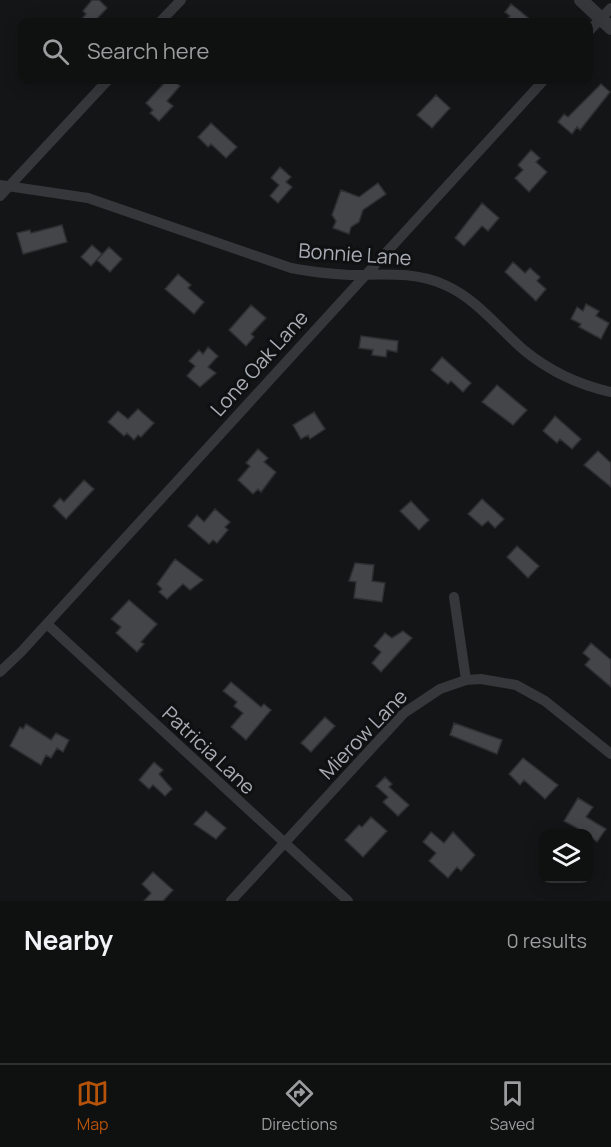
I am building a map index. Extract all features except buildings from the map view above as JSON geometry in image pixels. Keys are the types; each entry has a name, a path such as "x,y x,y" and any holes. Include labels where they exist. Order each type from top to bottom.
{"street":[{"path":"164,18 181,0"},
{"path":"581,0 606,24 611,8"},
{"path":"0,196 4,186 104,84"},
{"name":"Lone Oak Lane","path":"0,672 47,624 540,84"},
{"name":"Bonnie Lane","path":"4,186 88,198 291,268 311,272 392,273 427,278 450,287 475,304 525,351 549,368 573,381 611,392"},
{"path":"454,597 466,680"},
{"name":"Patricia Lane","path":"47,624 348,901"},
{"name":"Mierow Lane","path":"231,901 404,713 440,689 466,680 498,681 531,692 611,754"}]}
